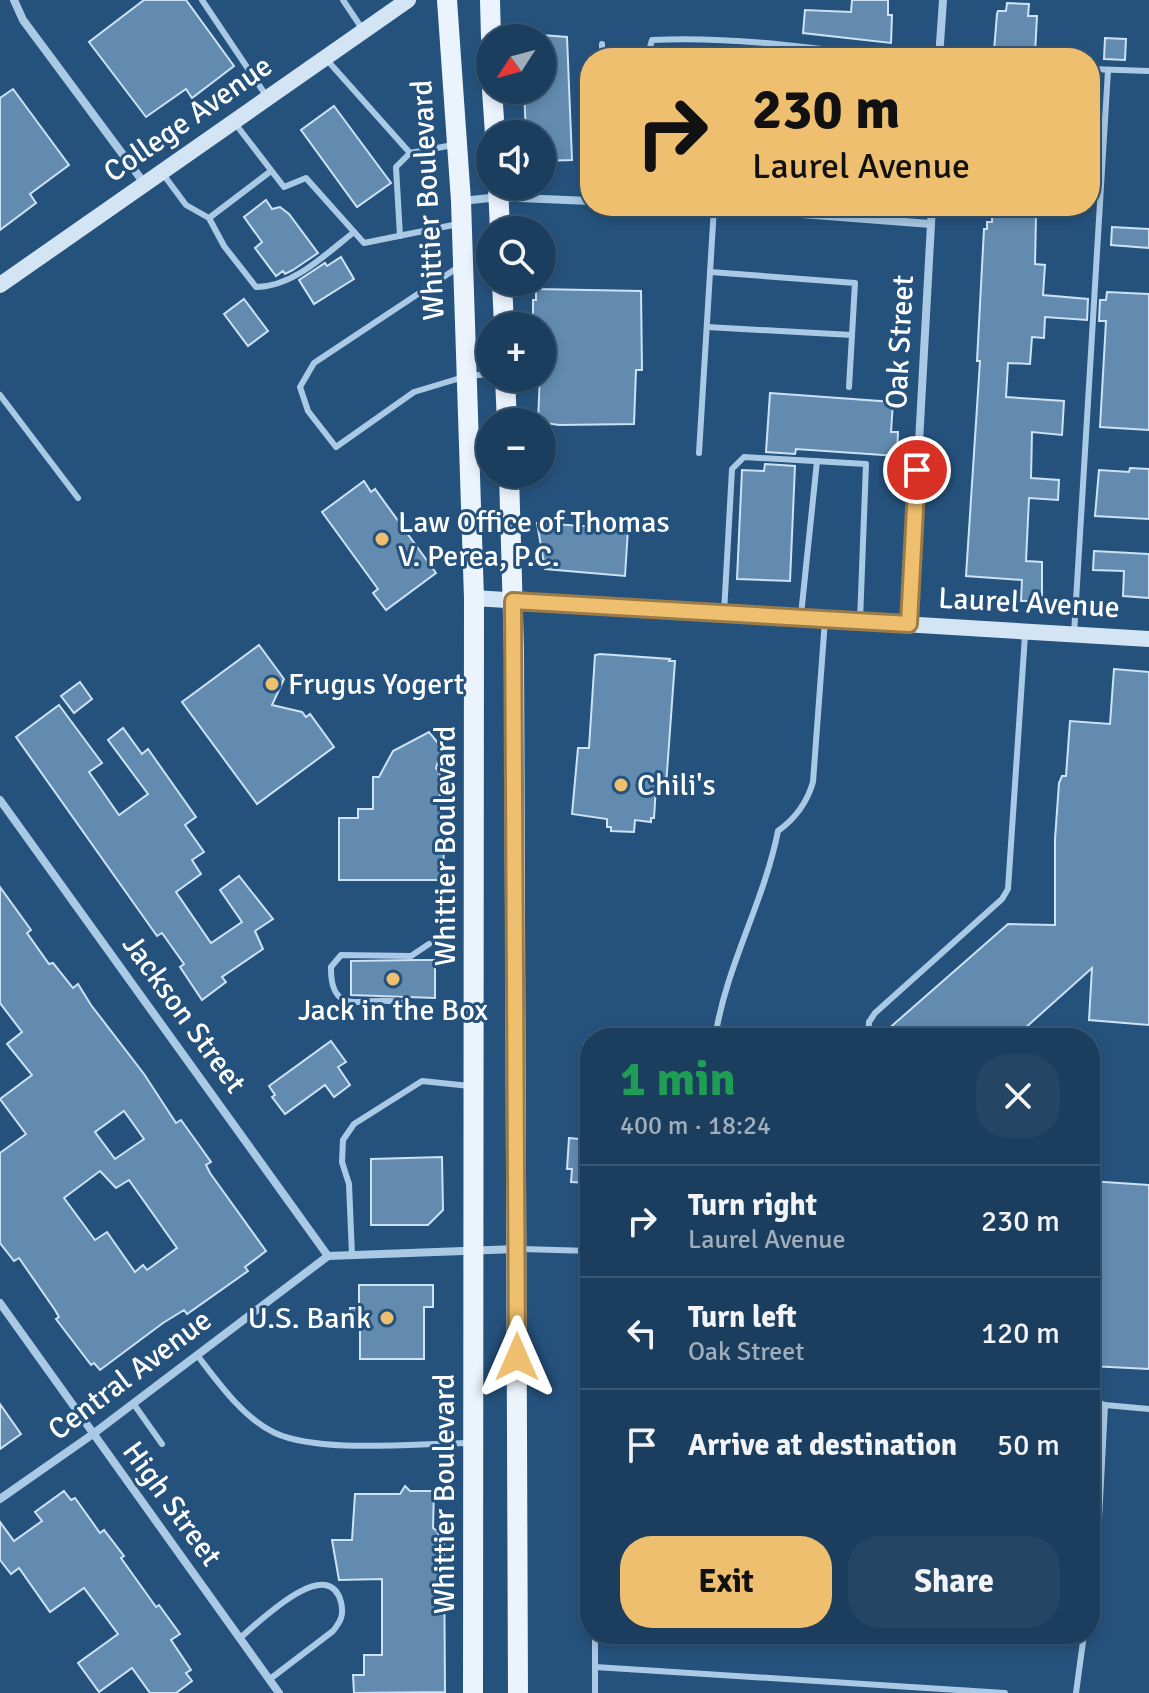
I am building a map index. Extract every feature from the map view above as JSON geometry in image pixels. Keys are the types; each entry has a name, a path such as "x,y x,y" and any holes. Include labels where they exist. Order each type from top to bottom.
{"main road":[{"name":"Whittier Boulevard","path":"447,0 464,264 474,598 473,1693"},
{"path":"490,0 491,24"},
{"path":"509,488 513,601 518,1693"}],"street":[{"path":"14,0 23,20 144,183"},
{"name":"College Avenue","path":"1,282 408,0"},
{"path":"940,48 943,0"},
{"path":"461,201 476,197"},
{"path":"556,198 580,200"},
{"path":"829,216 931,224"},
{"name":"Oak Street","path":"909,624 931,216"},
{"name":"Laurel Avenue","path":"474,598 1149,639"},
{"name":"Jackson Street","path":"0,800 328,1256"},
{"path":"328,1256 517,1249"},
{"name":"Central Avenue","path":"0,1499 93,1434 328,1256"},
{"name":"High Street","path":"0,1303 279,1693"}],"lane":[{"path":"202,0 268,98"},
{"path":"343,0 363,30"},
{"path":"650,48 652,40 683,38 789,48"},
{"path":"325,58 410,153"},
{"path":"1100,70 1149,71"},
{"path":"1100,203 1108,70"},
{"path":"234,121 284,187 306,178 364,243 462,223"},
{"path":"400,236 396,167 410,153 457,144"},
{"path":"161,171 186,205 209,218 224,246 256,287 272,287 306,269 354,232"},
{"path":"209,218 271,171"},
{"path":"699,453 713,216"},
{"path":"1074,634 1099,216"},
{"path":"464,264 314,363 300,387 308,411 336,447 414,392 476,375"},
{"path":"710,272 855,283 849,387"},
{"path":"707,327 852,335"},
{"path":"0,395 78,498"},
{"path":"724,614 732,469 744,457 866,464 860,621"},
{"path":"801,618 817,461"},
{"path":"717,1028 720,1007 772,865 778,831 794,820 813,782 825,620"},
{"path":"869,1028 875,1013 1002,899 1008,889 1025,631"},
{"path":"424,1016 401,1003 348,1002 337,995 330,984 331,967 341,955 411,956 429,944"},
{"path":"352,1255 349,1184 342,1162 343,1140 354,1124 422,1081 475,1087"},
{"path":"517,1249 580,1251"},
{"path":"197,1355 231,1399 274,1432 321,1445 474,1442"},
{"path":"133,1403 162,1444"},
{"path":"1100,1403 1149,1409"},
{"path":"1100,1501 1105,1405"},
{"path":"240,1638 291,1596 309,1587 331,1587 340,1597 343,1611 341,1622 270,1679"},
{"path":"595,1644 595,1693"},
{"path":"1076,1693 1083,1644"},
{"path":"595,1667 1005,1693"}],"building":[{"path":"144,0 186,0 234,66 192,98 186,89 146,117 89,42"},
{"path":"852,0 888,0 888,15 892,15 891,43 803,33 805,10 851,12"},
{"path":"1007,3 1029,4 1028,16 1037,16 1035,48 994,48 997,14 998,11 1006,11"},
{"path":"556,36 567,37 572,160 556,161 556,120 525,120 525,104 556,104"},
{"path":"1105,38 1126,39 1125,60 1104,59"},
{"path":"13,89 69,165 30,194 36,203 0,230 0,98"},
{"path":"334,106 391,183 357,207 301,130"},
{"path":"266,200 272,209 280,207 289,214 318,253 293,270 276,276 255,248 262,242 244,217"},
{"path":"992,216 1036,216 1035,264 1045,265 1043,295 1088,299 1087,320 1045,317 1044,338 1032,337 1030,364 1008,363 1006,397 1064,401 1062,435 1032,432 1031,478 1059,480 1058,500 1029,498 1026,561 1042,562 1042,601 1021,601 1022,580 966,576 980,361 977,361 984,229 987,229 987,222 992,222"},
{"path":"1112,227 1149,229 1149,248 1111,245"},
{"path":"341,257 354,279 314,304 299,280 325,263 327,266"},
{"path":"556,289 641,291 642,370 636,370 634,424 556,425 556,408 539,408 539,392 556,392 556,312 533,312 533,300 536,296 556,296"},
{"path":"1107,292 1149,294 1149,430 1100,427 1106,321 1099,321 1100,300 1106,300"},
{"path":"244,299 268,331 248,346 224,314"},
{"path":"770,393 893,402 891,432 898,432 897,456 796,449 795,454 766,452"},
{"path":"765,464 795,466 790,581 737,579 742,470 764,471"},
{"path":"1130,468 1149,469 1149,519 1095,516 1099,470 1129,472"},
{"path":"364,481 371,492 375,489 436,573 386,610 373,593 378,589 322,512"},
{"path":"537,523 628,529 625,576 545,569"},
{"path":"1094,551 1149,554 1149,598 1123,596 1124,571 1093,570"},
{"path":"259,645 284,679 272,705 302,712 306,717 310,714 334,747 257,804 182,702"},
{"path":"595,655 675,661 666,786 656,787 654,818 651,822 635,820 634,832 611,831 611,827 607,827 607,819 572,814 578,748 589,748"},
{"path":"1114,669 1149,672 1149,1025 1089,1020 1092,968 1025,1028 889,1028 1008,924 1055,925 1055,839 1059,783 1062,776 1066,776 1070,721 1110,724"},
{"path":"80,682 92,699 74,713 61,696"},
{"path":"59,705 102,763 89,772 119,815 148,794 108,740 123,728 142,754 148,749 196,817 185,825 204,852 192,860 201,874 176,892 211,943 242,922 220,890 239,876 273,919 255,931 263,949 222,977 226,982 202,1000 180,967 184,964 162,933 157,936 16,737"},
{"path":"429,732 442,748 436,768 440,774 444,880 339,880 339,818 358,818 358,809 373,809 373,777 379,777 393,751"},
{"path":"0,887 31,930 27,933 49,964 53,963 73,988 78,984 176,1123 181,1120 211,1162 206,1165 210,1173 266,1251 245,1267 248,1271 187,1314 184,1310 163,1323 100,1370 94,1363 91,1365 56,1319 59,1317 55,1310 19,1258 14,1261 0,1243 0,1153 26,1134 0,1099 32,1075 7,1044 22,1032 0,1003","holes":["124,1111 144,1139 115,1159 95,1132","100,1171 116,1188 129,1180 177,1248 147,1270 143,1265 135,1272 107,1232 95,1240 64,1198"]},
{"name":"Jack in the Box","path":"435,960 435,998 351,995 351,961"},
{"path":"331,1041 346,1062 338,1067 350,1085 334,1097 325,1085 285,1114 272,1097 275,1095 269,1086"},
{"path":"569,1138 580,1139 580,1182 571,1182 572,1169 567,1169"},
{"path":"442,1157 443,1210 428,1225 371,1225 371,1159"},
{"path":"1100,1182 1149,1185 1149,1369 1100,1367"},
{"name":"U.S. Bank","path":"359,1285 433,1285 433,1307 424,1307 424,1359 360,1359 360,1328 350,1328 350,1308 359,1308"},
{"path":"0,1404 21,1434 0,1449"},
{"path":"405,1486 410,1491 434,1491 433,1528 444,1540 445,1692 354,1693 353,1675 364,1675 364,1655 382,1655 382,1579 339,1580 332,1540 352,1540 355,1494 400,1494"},
{"path":"64,1491 71,1500 75,1498 100,1533 104,1530 156,1607 159,1605 180,1634 171,1640 191,1670 186,1673 192,1681 176,1693 150,1693 132,1668 99,1692 78,1663 118,1634 84,1588 50,1612 19,1568 11,1574 0,1560 0,1522 14,1541 42,1521 35,1512"}],"place":[{"name":"Law Office of Thomas V. Perea, P.C.","path":"382,539"},
{"name":"Frugus Yogert","path":"272,684"},
{"name":"Chili's","path":"621,785"},
{"name":"Jack in the Box","path":"393,979"},
{"name":"U.S. Bank","path":"387,1318"}],"route":[{"path":"517,1357 513,601 909,624 917,470"}]}
